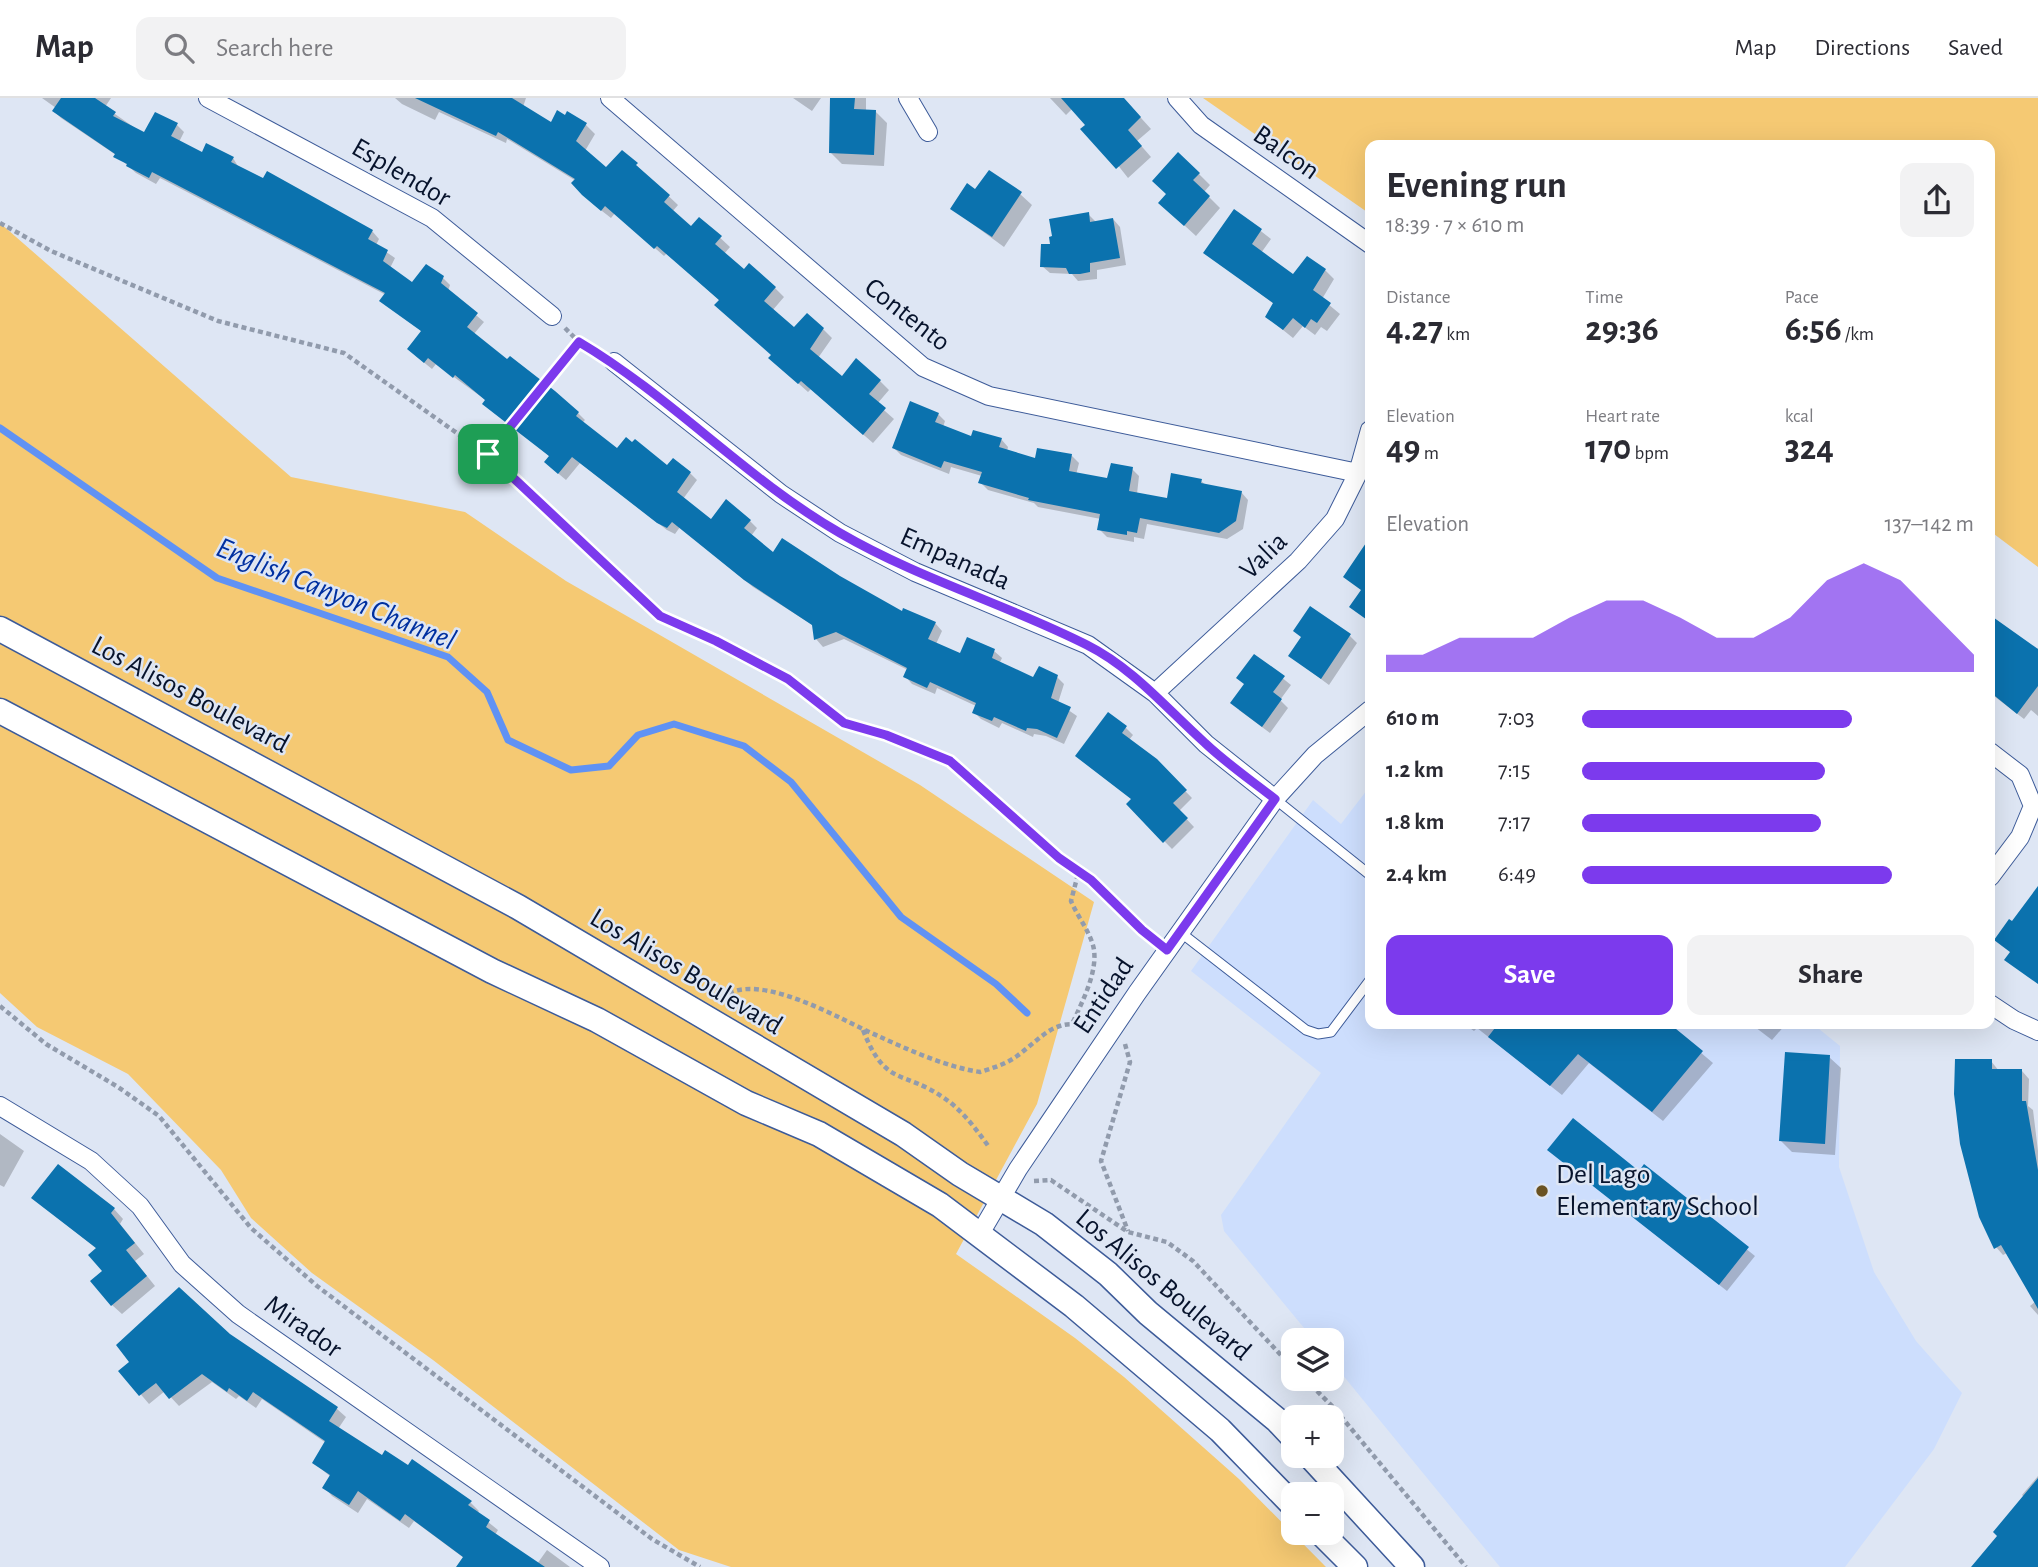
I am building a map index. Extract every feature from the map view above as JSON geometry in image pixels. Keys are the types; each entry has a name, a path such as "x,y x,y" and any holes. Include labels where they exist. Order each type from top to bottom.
{"main road":[{"name":"Los Alisos Boulevard","path":"0,629 518,907 903,1134 960,1174 1044,1224 1108,1274 1149,1313 1281,1424"},
{"path":"0,710 492,971 597,1020 746,1103 819,1134 940,1205 981,1232 1074,1306 1220,1430 1281,1493"},
{"path":"1321,1468 1412,1567"},
{"path":"1333,1545 1355,1567"}],"street":[{"name":"Esplendor","path":"208,98 432,219 552,316"},
{"name":"Contento","path":"610,98 923,367 989,397 1358,473"},
{"path":"908,98 929,132"},
{"name":"Balcon","path":"1177,98 1201,125 1365,240"},
{"name":"Empanada","path":"614,362 781,494 839,533 915,572 1088,645 1155,693 1206,744 1275,799"},
{"name":"Valia","path":"1155,693 1298,562 1335,519 1358,473 1365,448"},
{"name":"Entidad","path":"981,1232 1167,950 1275,799 1315,755 1365,714"},
{"path":"1995,756 2020,775 2034,806 2020,838 1995,870"},
{"path":"1995,1007 2038,1031"},
{"name":"Mirador","path":"0,1106 91,1161 140,1206 182,1264 239,1314 600,1567"}],"lane":[{"path":"1275,799 1365,871"},
{"path":"1180,932 1306,1030 1318,1034 1331,1032 1365,988"}],"path":[{"path":"0,223 51,251 218,321 344,353 488,454 660,616 716,641 788,679 844,723 886,735 950,761 1078,874 1091,880 1142,930 1167,950"},
{"path":"488,454 579,342 614,362"},
{"path":"1073,1022 1085,998 1094,958 1093,943 1071,901 1078,874"},
{"path":"722,998 730,991 751,989 771,993 831,1011 863,1029 968,1070 980,1072 1014,1058 1053,1027 1073,1022 1091,1029"},
{"path":"0,1006 46,1044 118,1087 159,1116 251,1228 317,1286 652,1539 700,1567"},
{"path":"863,1029 876,1060 888,1071 942,1096 956,1106 989,1147"},
{"path":"1124,1044 1130,1062 1101,1161 1128,1231"},
{"path":"1034,1181 1051,1180 1128,1231 1167,1242 1194,1261 1281,1355"},
{"path":"1317,1391 1466,1567"}],"shaded area":[{"path":"1203,98 2038,98 2038,567 1995,535 1995,140 1365,140 1365,211"},
{"path":"0,223 291,477 465,512 566,581 920,785 1094,902 1037,1104 956,1254 1075,1338 1124,1377 1239,1479 1281,1521 1281,1545 1304,1545 1326,1567 731,1567 679,1550 433,1360 312,1273 251,1218 221,1170 128,1074 37,1027 0,993"},
{"name":"Del Lago Elementary School","path":"1365,793 1365,1029 1819,1029 1840,1046 1839,1167 1874,1272 1916,1341 1962,1393 1934,1449 1845,1567 1500,1567 1344,1377 1344,1328 1304,1328 1224,1231 1221,1215 1321,1073 1191,971 1313,800 1341,824"}],"building":[{"path":"61,98 95,98 116,112 113,116 144,132 155,112 178,123 171,136 202,152 206,143 234,157 231,162 263,178 267,171 373,230 368,239 388,250 383,261 412,282 426,264 444,276 441,283 478,313 467,327 507,359 510,356 555,391 579,412 576,416 617,448 626,437 632,442 635,439 667,465 673,458 691,472 677,492 711,519 726,499 751,520 744,528 773,552 782,538 840,576 902,611 903,608 936,622 928,639 960,653 967,637 995,649 992,658 1033,677 1039,666 1058,675 1051,698 1071,707 1057,738 1037,729 1027,728 1026,731 994,717 992,721 972,713 976,703 930,682 927,688 903,677 907,668 836,632 814,640 812,625 744,580 672,522 667,528 657,523 572,457 558,474 544,462 549,456 482,404 485,400 455,375 453,378 428,358 424,363 407,349 421,331 379,301 385,293 152,172 149,178 126,166 127,164 113,157 115,154 52,111"},
{"path":"415,98 512,98 551,122 557,110 565,115 567,111 587,123 576,141 606,167 622,150 638,163 636,165 670,195 664,202 691,226 699,217 722,236 715,244 744,269 749,263 776,287 764,301 794,327 807,313 824,328 810,349 842,376 856,358 881,380 869,394 886,408 863,435 801,381 798,384 768,358 771,355 714,305 719,300 657,246 654,249 605,206 601,211 582,195 571,183 575,179 498,132 496,136"},
{"path":"830,98 855,98 854,109 876,110 874,155 829,153"},
{"path":"1061,98 1124,98 1141,117 1128,130 1142,146 1116,169 1080,129 1085,125"},
{"path":"1178,152 1200,173 1193,180 1210,196 1184,226 1158,203 1166,194 1152,181"},
{"path":"989,170 1022,192 992,237 950,209 967,183 975,189"},
{"path":"1234,209 1262,229 1252,244 1293,274 1307,256 1326,269 1313,290 1331,303 1317,323 1311,319 1305,328 1293,318 1283,330 1265,317 1273,303 1203,253"},
{"path":"1089,212 1090,222 1113,218 1120,258 1090,263 1090,272 1080,274 1069,274 1066,268 1040,267 1041,244 1050,244 1049,237 1052,236 1049,219"},
{"path":"910,401 939,413 935,422 971,436 973,430 1002,438 999,447 1035,458 1037,448 1072,454 1069,471 1107,478 1111,463 1133,467 1129,491 1167,498 1171,473 1202,479 1201,483 1242,491 1236,521 1219,533 1140,518 1137,533 1127,531 1127,535 1097,530 1100,514 1028,500 1029,498 978,483 982,472 944,461 941,468 892,448"},
{"path":"1365,544 1365,618 1349,607 1361,590 1343,577"},
{"path":"1310,606 1351,634 1321,679 1288,656 1301,637 1293,631"},
{"path":"1995,619 2038,649 2038,686 2017,714 1995,696"},
{"path":"1254,654 1285,676 1273,692 1282,699 1262,727 1230,703 1244,684 1236,678"},
{"path":"1108,712 1127,726 1122,733 1157,759 1187,790 1173,803 1188,818 1163,843 1126,804 1131,799 1075,756"},
{"path":"2038,886 2038,984 2004,960 2010,952 1995,941 2009,919 2012,921"},
{"name":"Del Lago Elementary School","path":"1494,1029 1676,1029 1703,1051 1652,1112 1578,1054 1550,1086 1488,1037"},
{"path":"1785,1052 1830,1055 1825,1144 1779,1141"},
{"path":"1955,1059 1992,1059 1992,1069 2022,1069 2022,1101 2026,1101 2038,1170 2038,1309 2001,1245 1994,1249 1979,1217 1960,1144 1954,1094"},
{"path":"1573,1118 1639,1171 1644,1164 1749,1247 1719,1285 1547,1150"},
{"path":"58,1164 115,1208 111,1213 135,1243 126,1250 147,1276 111,1306 90,1281 102,1271 88,1255 96,1248 31,1198"},
{"path":"179,1287 230,1334 338,1407 329,1421 382,1455 385,1450 408,1465 412,1459 472,1501 468,1505 490,1520 486,1527 545,1567 456,1567 463,1557 405,1514 400,1521 358,1491 349,1505 322,1488 330,1475 312,1463 325,1441 253,1392 247,1401 229,1388 227,1392 202,1374 169,1399 156,1383 139,1396 118,1371 129,1362 116,1345"},
{"path":"2038,1478 2038,1567 1971,1567 1997,1536 1993,1532"}],"waterway":[{"name":"English Canyon Channel","path":"0,428 217,578 448,657 487,692 508,740 571,770 609,766 638,735 674,724 744,746 791,782 901,917 996,984 1027,1013"}],"place":[{"name":"Del Lago Elementary School","path":"1542,1191"}],"route":[{"path":"579,342 614,362 781,494 839,533 915,572 1088,645 1155,693 1206,744 1275,799 1167,950 1142,930 1091,880 1078,874 1059,858 950,761 886,735 844,723 822,703 788,679 716,641 660,616 584,541 517,484 488,454 579,342"}]}
